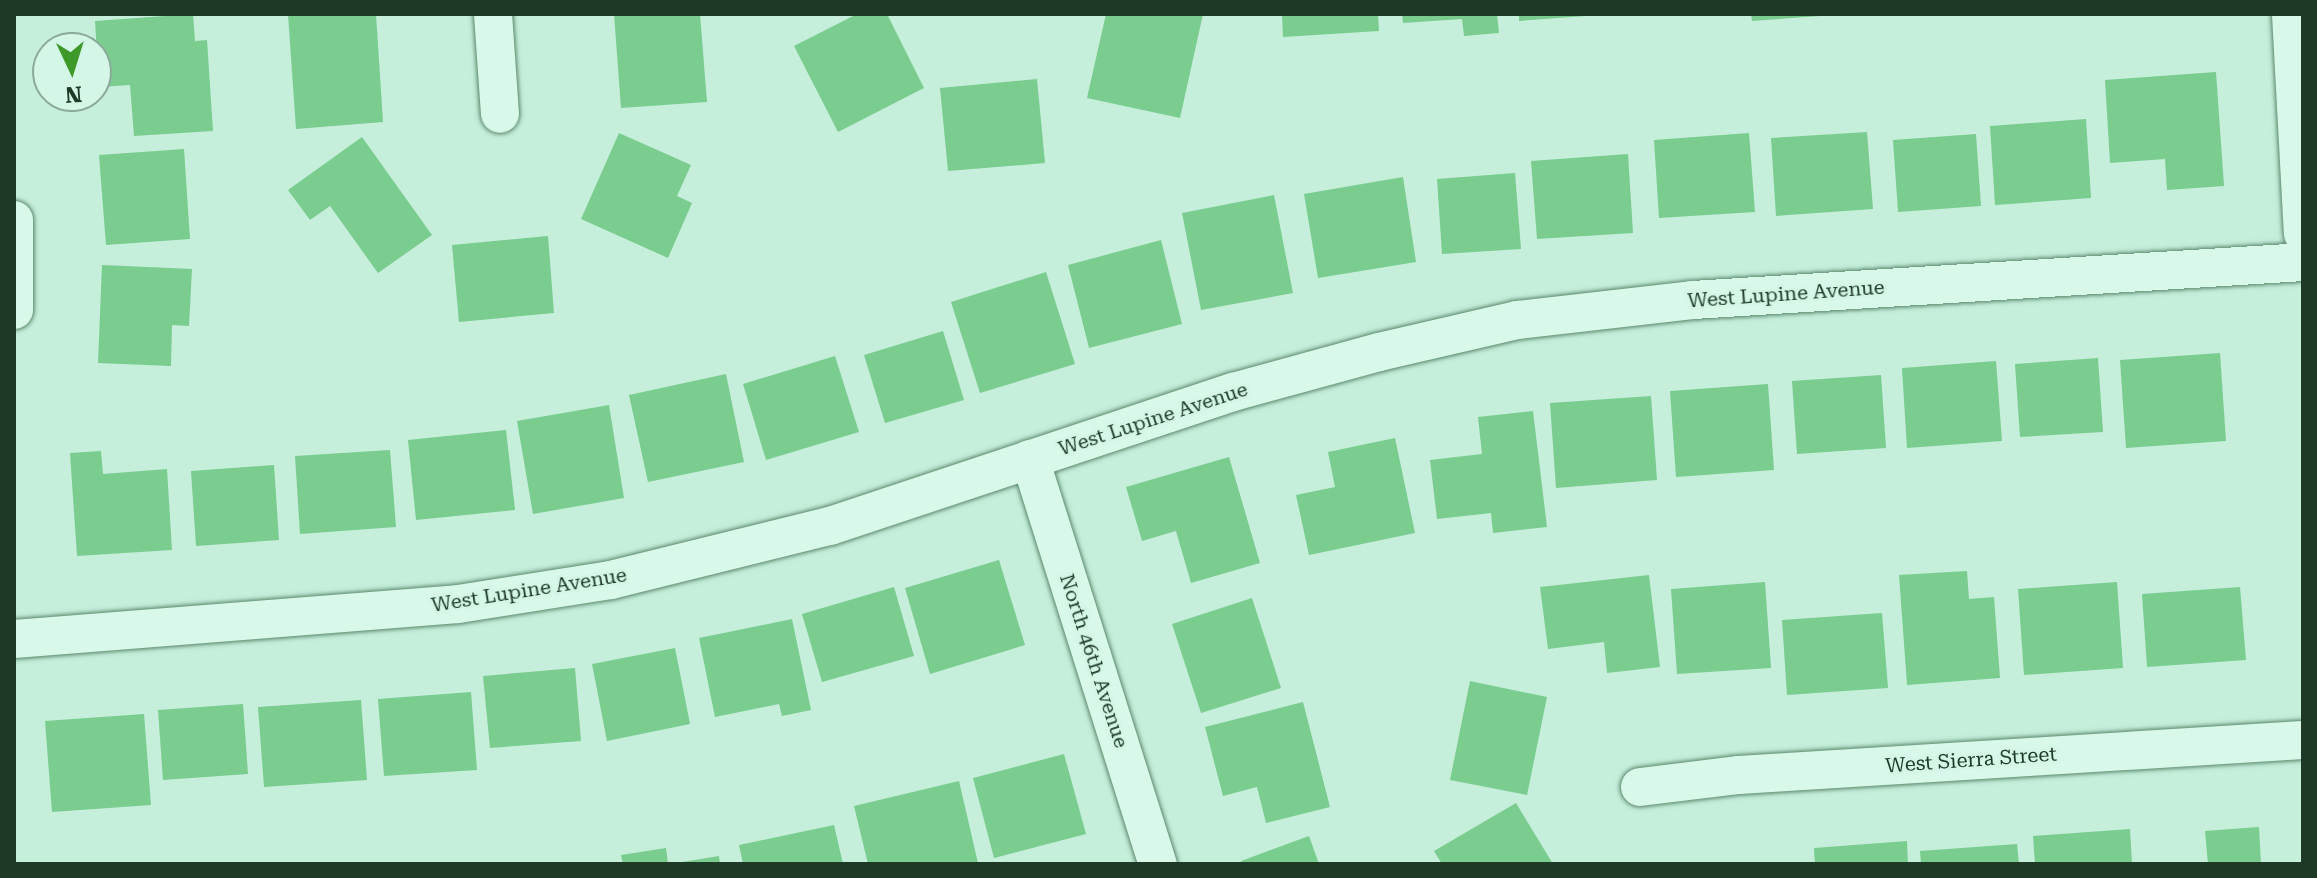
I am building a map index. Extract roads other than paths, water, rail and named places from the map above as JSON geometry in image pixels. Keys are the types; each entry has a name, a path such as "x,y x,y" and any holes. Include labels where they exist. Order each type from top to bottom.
{"street":[{"path":"493,14 500,114"},
{"path":"2291,14 2303,234"},
{"path":"14,220 14,310"},
{"name":"West Lupine Avenue","path":"14,639 458,604 611,580 830,526 1233,392 1379,352 1518,320 1693,300 2303,262"},
{"name":"North 46th Avenue","path":"1030,459 1158,864"},
{"name":"West Sierra Street","path":"1640,787 1739,775 2303,740"}]}
